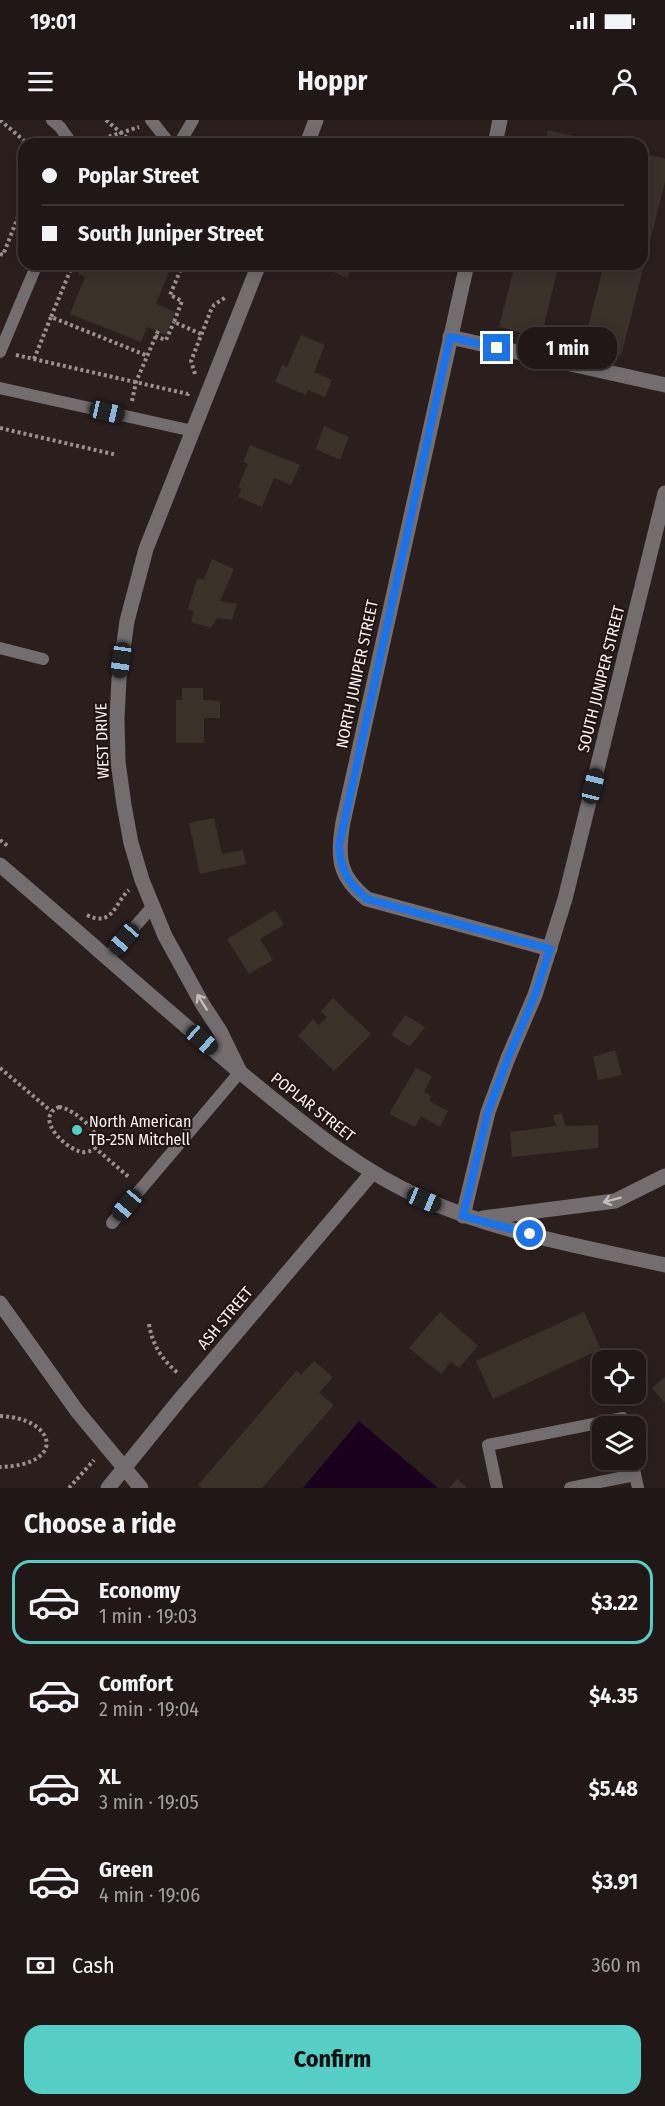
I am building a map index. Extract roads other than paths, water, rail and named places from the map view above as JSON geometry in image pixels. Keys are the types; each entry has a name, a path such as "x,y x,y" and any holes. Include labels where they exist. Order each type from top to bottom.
{"street":[{"path":"309,138 316,120"},
{"path":"496,138 500,120"},
{"name":"WEST DRIVE","path":"240,1071 220,1031 165,936 142,880 129,833 118,762 117,719 118,679 127,621 146,549 257,270"},
{"name":"NORTH JUNIPER STREET","path":"466,270 343,822 339,846 340,857 344,873 349,881 367,899 550,949"},
{"path":"450,337 665,385"},
{"name":"SOUTH JUNIPER STREET","path":"470,1217 488,1112 535,995 565,899 665,493"},
{"name":"POPLAR STREET","path":"0,865 322,1139 372,1173 424,1200 470,1217 514,1230 665,1264"},
{"name":"ASH STREET","path":"108,1488 372,1173"},
{"path":"470,1217 615,1201 665,1176"},
{"path":"0,1303 77,1411 141,1488"}],"lane":[{"path":"52,120 68,138"},
{"path":"182,138 193,120"},
{"path":"152,121 165,138"},
{"path":"0,352 34,270"},
{"path":"0,388 193,431"},
{"path":"0,648 43,659"},
{"path":"108,957 153,906"},
{"path":"112,1223 240,1071"},
{"path":"497,1488 488,1445 592,1424"},
{"path":"634,1470 638,1488"},
{"path":"570,1488 635,1475"}],"place":[{"name":"North American TB-25N Mitchell","path":"77,1130"}]}
